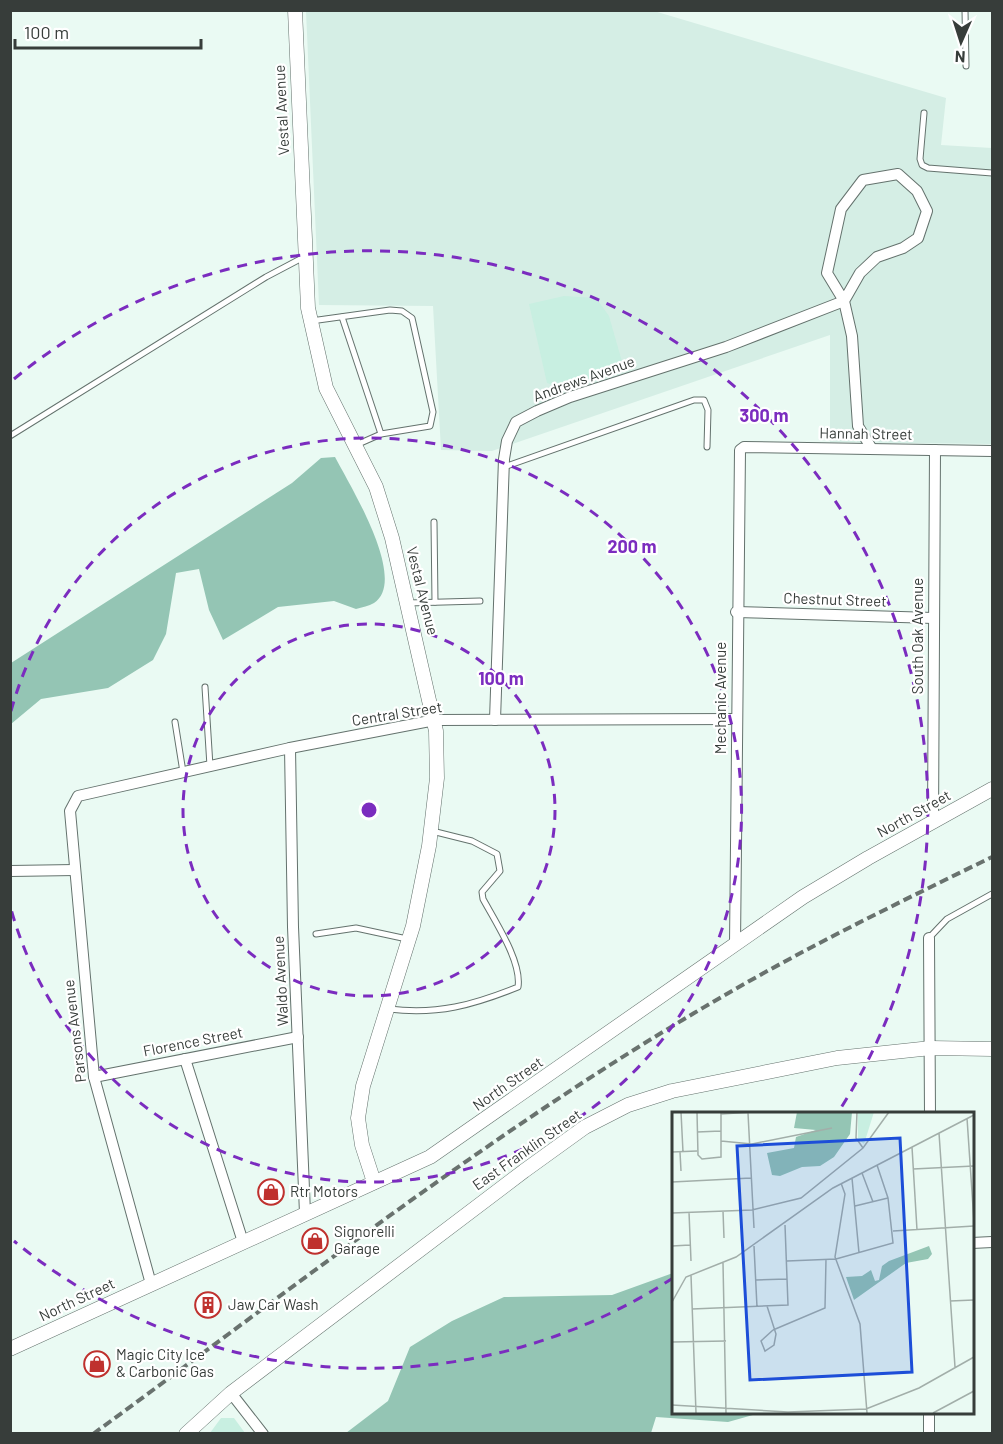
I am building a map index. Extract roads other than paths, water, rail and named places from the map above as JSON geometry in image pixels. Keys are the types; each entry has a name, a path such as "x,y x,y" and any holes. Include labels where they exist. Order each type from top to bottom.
{"street":[{"name":"Vestal Avenue","path":"295,10 310,321 326,388 338,416 356,445 376,487 408,603 435,720 437,778 431,831 409,940 363,1086 358,1118 362,1145 374,1182"},
{"path":"844,301 860,273 877,257 903,248 918,238 927,211 917,191 898,174 863,180 841,209 827,273 844,301 852,336 858,426 872,449"},
{"name":"Andrews Avenue","path":"495,720 504,467 509,432 516,422 570,397 726,347 844,301"},
{"name":"Hannah Street","path":"740,450 744,447 993,451"},
{"name":"Mechanic Avenue","path":"735,945 736,612 740,450"},
{"name":"South Oak Avenue","path":"933,822 935,450"},
{"name":"Chestnut Street","path":"736,612 933,618"},
{"name":"Central Street","path":"72,803 78,796 290,748 435,720 736,719"},
{"name":"Waldo Avenue","path":"290,748 305,1213"},
{"name":"North Street","path":"10,1349 446,1147 803,897 993,789"},
{"name":"Parsons Avenue","path":"72,803 75,870 94,1077 151,1284"},
{"path":"10,871 75,870"},
{"path":"929,938 930,1112"},
{"name":"Florence Street","path":"94,1077 298,1037"},
{"name":"East Franklin Street","path":"186,1434 231,1393 524,1171 585,1127 628,1105 672,1091 837,1058 931,1048 993,1049"},
{"path":"185,1059 243,1242"},
{"path":"973,1243 993,1242"},
{"path":"231,1393 263,1434"},
{"path":"929,1414 929,1434"}],"lane":[{"path":"965,10 966,66"},
{"path":"924,113 920,159 922,165 928,168 993,173"},
{"path":"10,436 266,277 306,256"},
{"path":"310,321 390,310 402,311 412,318 433,412 430,426 381,434 356,445"},
{"path":"342,317 381,434"},
{"path":"504,467 694,400 704,400 708,410 707,447"},
{"path":"434,522 435,602"},
{"path":"408,603 480,601"},
{"path":"205,687 210,766"},
{"path":"175,722 183,772"},
{"path":"387,1009 420,1013 447,1009 483,1001 518,987 520,977 514,961 483,899 482,892 500,871 497,854 472,841 431,831"},
{"path":"929,938 947,919 993,894"},
{"path":"316,934 356,928 409,940"}],"railway":[{"path":"93,1434 403,1206 482,1150 643,1044 790,959 992,857"}],"place":[{"name":"Rtr Motors","path":"271,1192"},
{"name":"Signorelli Garage","path":"315,1241"},
{"name":"Jaw Car Wash","path":"208,1305"},
{"name":"Magic City Ice & Carbonic Gas","path":"97,1364"}]}
